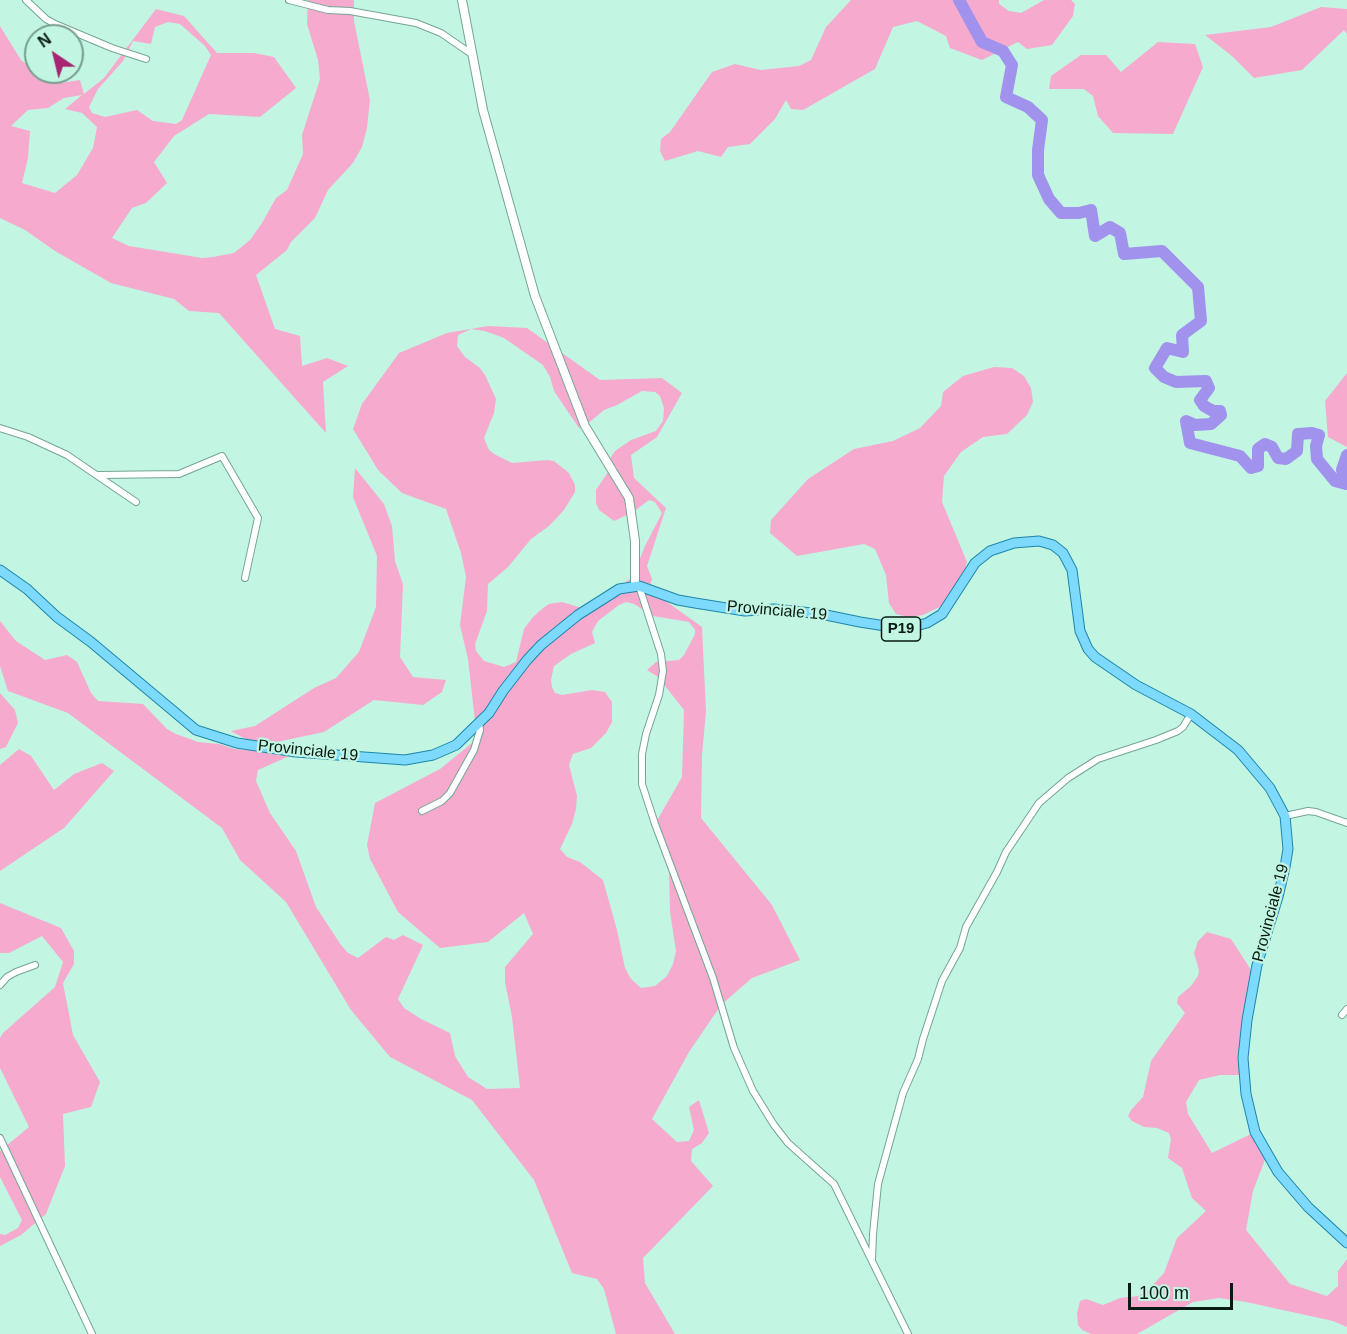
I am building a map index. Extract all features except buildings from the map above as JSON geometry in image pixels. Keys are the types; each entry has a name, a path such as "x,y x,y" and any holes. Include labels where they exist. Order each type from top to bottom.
{"main road":[{"name":"Provinciale 19","path":"0,570 27,589 57,617 91,642 189,725 210,735 237,743 296,752 405,760 433,755 456,745 489,713 527,660 542,645 578,615 619,589 637,586 678,600 695,603 746,610 774,609 821,614 903,629 927,623 942,614 975,563 984,555 999,547 1014,543 1044,542 1053,545 1063,553 1072,570 1080,631 1088,649 1095,657 1129,680 1191,714 1238,750 1270,788 1285,816 1288,849 1285,867 1257,965 1247,1020 1243,1058 1246,1094 1255,1132 1278,1172 1308,1207 1347,1242"}],"street":[{"path":"26,0 46,20 112,48 146,58"},
{"path":"289,0 328,10 350,11 416,22 441,33 473,55"},
{"path":"462,0 483,110 535,296 585,426 629,498 637,586 663,663 662,683 642,754 642,784 646,798 713,978 734,1048 753,1091 788,1143 834,1184 908,1334"},
{"path":"0,428 28,437 67,455 136,502"},
{"path":"99,475 178,474 222,456 258,518 245,578"},
{"path":"872,1263 873,1224 879,1184 903,1093 918,1059 942,981 960,948 966,927 991,884 1006,852 1039,803 1068,777 1098,759 1178,731 1191,714"},
{"path":"422,811 442,801 450,793 474,750 480,730 479,723"},
{"path":"1285,816 1316,812 1347,823"},
{"path":"0,985 16,972 34,965"},
{"path":"0,1138 92,1334"}],"shaded area":[{"path":"308,0 354,0 354,21 370,100 362,147 353,163 328,190 315,218 291,242 287,250 256,275 275,329 300,336 302,366 327,358 348,366 323,382 326,433 219,313 189,311 174,299 111,283 55,251 25,230 0,218 0,26 24,62 24,84 81,84 84,94 104,78 156,9 184,16 217,53 254,53 274,57 296,88 260,117 209,114 174,136 154,162 167,183 146,203 132,208 112,238 129,246 202,258 234,253 250,240 276,198 287,190 303,154 302,135 320,79 318,60 307,24","holes":["168,22 180,24 205,46 211,55 182,120 176,124 153,121 137,110 105,117 92,113 89,107 98,89 123,61 133,41 151,44 155,27","82,95 65,109 82,113 97,127 93,148 77,175 55,193 22,183 28,158 30,131 11,126 28,110 48,108 64,98"]},
{"path":"851,0 999,0 999,4 1009,11 1021,13 1044,0 1071,0 1075,4 1073,16 1052,45 1027,49 1018,42 982,60 950,48 946,36 917,21 893,27 875,69 803,110 791,109 786,100 775,119 750,144 728,147 721,157 698,151 665,161 660,151 661,139 670,132 712,72 735,64 761,70 799,66 811,60 826,27"},
{"path":"1321,7 1347,9 1347,34 1344,30 1302,70 1254,78 1232,56 1205,35 1271,27"},
{"path":"1158,42 1195,44 1203,67 1173,134 1113,133 1098,116 1093,96 1084,89 1049,89 1051,76 1081,55 1106,55 1121,72"},
{"path":"488,326 527,328 600,380 662,378 682,393 657,437 631,455 634,478 666,508 647,566 652,579 649,589 702,627 706,712 702,755 701,818 772,905 800,960 752,978 721,1005 689,1052 652,1119 677,1142 689,1141 694,1130 689,1107 699,1100 709,1133 702,1143 692,1149 691,1161 713,1186 643,1258 645,1283 675,1334 616,1334 604,1289 597,1279 572,1273 534,1180 472,1100 390,1057 351,1010 286,902 240,860 222,828 68,713 8,691 0,666 0,621 16,641 45,660 67,655 77,662 91,693 98,701 143,704 167,729 198,742 219,744 235,749 294,754 258,770 256,781 270,813 296,851 316,907 341,945 348,953 358,958 386,937 394,940 403,935 423,945 398,999 404,1008 450,1033 455,1056 468,1077 487,1089 520,1088 512,1017 505,982 505,967 533,934 524,913 488,942 440,948 398,912 370,859 367,845 375,803 440,769 477,739 468,659 460,625 466,577 461,553 446,509 402,493 378,470 353,429 362,404 399,353 447,333","holes":["471,329 504,338 543,365 554,391 579,428 585,426 604,410 642,391 655,392 660,396 664,408 663,421 656,431 631,440 615,451 611,457 610,469 596,490 596,503 599,510 614,521 633,512 649,500 655,502 662,513 633,576 605,601 582,608 562,602 549,604 543,608 524,629 516,662 504,667 484,661 476,651 475,644 487,611 488,584 508,567 531,539 549,526 564,510 575,492 575,485 569,473 554,461 512,463 489,450 484,438 494,413 496,399 480,368 465,357 457,346 458,335","626,602 634,604 653,616 689,622 695,630 684,655 679,660 656,662 647,670 658,677 684,710 682,777 655,824 669,868 670,912 676,951 667,976 655,986 641,988 631,979 625,968 603,880 580,862 567,857 560,849 572,824 576,809 577,796 569,765 573,754 591,748 606,733 612,722 612,702 605,692 592,690 562,695 555,693 551,680 554,666 571,654 595,643 592,632 598,621"]},
{"path":"994,367 1012,368 1024,376 1031,388 1033,402 1027,415 1007,434 983,437 961,452 944,476 942,502 967,562 960,586 952,601 923,615 908,617 896,614 889,603 886,575 875,549 864,544 797,556 770,533 771,520 808,479 854,449 893,441 920,428 941,406 943,392 963,376"},
{"path":"1347,373 1347,447 1328,437 1325,401"},
{"path":"355,468 384,504 392,526 395,561 403,584 400,657 413,677 446,680 442,692 423,705 374,700 324,732 258,746 231,731 255,726 314,688 336,678 359,652 376,607 377,556 353,497"},
{"path":"0,693 15,710 18,723 6,747 0,749"},
{"path":"19,749 31,756 54,790 74,774 102,763 114,771 64,828 0,871 0,765"},
{"path":"0,903 61,928 74,951 74,964 63,983 73,1035 100,1082 91,1107 63,1114 65,1166 46,1214 21,1235 0,1246 0,1234 5,1235 18,1228 22,1220 0,1177 0,1151 29,1127 0,1068 0,1038 55,987 63,962 42,936 9,953 0,953"},
{"path":"1207,932 1231,939 1255,976 1243,1075 1220,1075 1199,1080 1186,1102 1188,1114 1212,1153 1253,1133 1266,1157 1253,1191 1246,1230 1290,1284 1327,1296 1338,1286 1338,1271 1347,1259 1347,1327 1333,1321 1219,1298 1193,1302 1137,1334 1091,1334 1082,1330 1078,1325 1077,1313 1080,1301 1086,1299 1103,1305 1120,1298 1138,1296 1148,1290 1164,1273 1177,1238 1206,1211 1192,1198 1182,1168 1168,1158 1171,1139 1169,1133 1157,1128 1144,1127 1132,1121 1128,1116 1143,1097 1151,1061 1185,1013 1177,1003 1178,997 1191,986 1198,976 1199,970 1194,953 1198,941"}],"waterway":[{"path":"959,0 982,42 1003,51 1012,65 1006,97 1028,107 1042,120 1038,150 1038,175 1049,199 1061,213 1091,210 1095,236 1110,227 1120,233 1124,254 1162,251 1198,287 1201,321 1182,335 1183,352 1167,348 1155,368 1164,377 1176,382 1206,381 1209,388 1200,400 1204,406 1213,411 1220,411 1221,415 1211,424 1195,425 1186,421 1190,443 1240,456 1251,468 1258,466 1258,449 1265,444 1272,447 1278,458 1286,459 1297,451 1298,434 1312,433 1319,435 1316,446 1317,459 1335,481 1346,484 1342,470 1347,455"}]}
